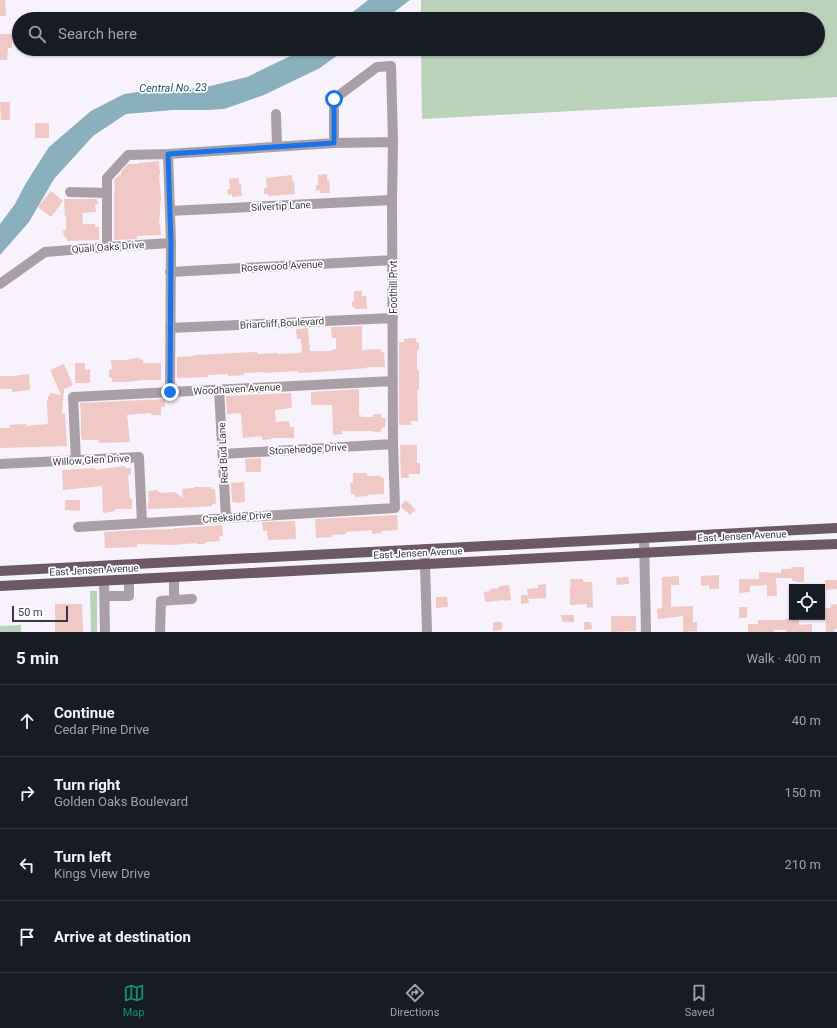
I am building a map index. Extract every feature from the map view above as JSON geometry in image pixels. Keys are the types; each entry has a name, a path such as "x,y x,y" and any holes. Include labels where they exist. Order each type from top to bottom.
{"main road":[{"name":"East Jensen Avenue","path":"0,571 837,528"},
{"name":"East Jensen Avenue","path":"0,586 837,544"}],"street":[{"name":"Foothill Prvt","path":"334,143 334,99 377,66 391,66 393,142 393,444 395,508"},
{"path":"276,114 277,146"},
{"path":"107,247 107,178 128,155 168,154 334,143 393,142"},
{"path":"168,154 171,243 170,392"},
{"path":"70,192 107,193"},
{"name":"Silvertip Lane","path":"170,211 392,200"},
{"name":"Quail Oaks Drive","path":"0,284 45,252 171,243"},
{"name":"Rosewood Avenue","path":"170,272 393,260"},
{"name":"Briarcliff Boulevard","path":"170,328 393,318"},
{"name":"Woodhaven Avenue","path":"76,461 73,397 393,381"},
{"name":"Red Bud Lane","path":"219,390 226,518"},
{"name":"Stonehedge Drive","path":"223,454 393,444"},
{"name":"Willow Glen Drive","path":"0,464 140,457 142,523"},
{"name":"Creekside Drive","path":"78,527 395,508"},
{"path":"644,538 646,632"},
{"path":"424,549 426,565 426,632"},
{"path":"174,578 174,600"},
{"path":"104,596 129,596 129,580"},
{"path":"104,581 105,632"},
{"path":"160,632 161,601 192,599"}],"green space":[{"path":"421,0 837,0 837,97 422,119 421,56 825,56 825,12 421,12"},
{"path":"90,591 97,591 97,632 91,632"},
{"path":"21,625 21,632 0,632 0,626"}],"water":[{"path":"368,0 410,0 394,12 353,12"},
{"path":"290,56 336,56 320,68 264,95 224,109 173,110 126,114 93,136 54,179 29,222 0,255 0,224 15,204 26,183 49,147 91,111 124,94 145,91 202,88 247,77"}],"building":[{"path":"0,0 5,0 6,16 0,16"},
{"path":"0,34 12,34 12,48 8,48 7,60 0,60"},
{"path":"0,102 10,102 10,120 1,120"},
{"path":"35,123 49,123 49,138 35,138"},
{"path":"159,161 161,198 159,224 161,235 137,236 137,239 114,240 114,180 121,175 121,172 128,164"},
{"path":"327,174 330,193 320,193 320,190 316,191 316,185 318,185 318,175"},
{"path":"292,175 295,194 268,196 268,194 264,194 264,188 267,188 266,178"},
{"path":"239,178 242,196 232,197 232,194 228,195 227,189 230,189 229,179"},
{"path":"51,191 63,201 51,217 38,207"},
{"path":"64,199 97,199 98,204 95,205 96,212 82,213 83,224 95,224 95,227 99,227 99,240 67,241 66,236 64,237 63,230 66,230"},
{"path":"354,291 362,291 362,296 366,296 367,309 354,309 354,306 352,307 352,301 354,301"},
{"path":"362,326 362,350 381,349 381,352 384,352 385,367 367,367 319,372 264,372 244,373 244,375 228,376 228,374 208,375 209,377 177,378 177,357 257,352 257,354 300,353 302,352 301,339 297,339 296,329 308,328 310,351 332,351 336,349 336,338 332,338 331,327"},
{"path":"416,338 416,342 419,343 419,350 417,350 417,370 419,370 419,390 417,390 418,421 411,421 411,425 399,425 399,342 404,342 404,339"},
{"path":"138,358 143,360 143,363 161,363 161,380 112,382 112,378 109,378 109,370 112,369 111,360 129,360"},
{"path":"75,363 85,363 85,370 90,369 90,383 75,383"},
{"path":"64,364 73,385 64,389 62,414 65,413 67,446 0,448 0,428 10,428 9,425 26,424 26,426 48,424 48,396 50,396 50,393 61,395 50,370"},
{"path":"29,374 30,390 12,392 12,389 0,389 0,376"},
{"path":"359,389 359,415 361,415 361,417 373,417 373,414 381,414 382,418 386,418 385,427 382,428 380,432 342,431 343,434 333,435 332,405 311,405 311,392"},
{"path":"291,393 292,408 275,410 276,422 289,421 290,427 294,427 294,438 272,438 262,440 262,436 243,438 241,413 227,414 226,396"},
{"path":"165,399 165,407 161,407 161,415 151,415 151,413 127,415 130,442 99,443 99,440 82,440 82,437 81,438 80,403"},
{"path":"400,445 417,445 417,463 420,463 420,474 408,474 409,478 401,478"},
{"path":"261,458 261,472 246,472 245,459"},
{"path":"125,466 125,468 131,468 131,474 128,475 132,509 115,509 115,511 103,513 102,486 63,490 62,470 95,468 95,470"},
{"path":"353,473 367,473 367,476 381,476 381,478 384,478 384,494 355,497 354,494 351,494 350,483 353,483"},
{"path":"244,482 245,502 232,502 231,483"},
{"path":"211,487 211,489 215,489 216,504 212,504 212,506 148,509 148,491 158,490 160,493 175,492 183,498 182,489"},
{"path":"80,500 80,511 65,510 65,501"},
{"path":"406,500 416,510 410,515 401,507"},
{"path":"397,515 398,530 382,531 382,533 372,534 372,530 346,532 346,534 332,535 332,537 316,538 315,519"},
{"path":"295,521 296,539 268,540 267,531 263,531 262,522"},
{"path":"222,525 223,536 219,536 220,541 205,542 205,544 137,544 137,547 105,548 104,532"},
{"path":"791,567 804,567 804,582 792,581 792,578 776,578 777,596 767,596 767,585 750,586 750,592 739,593 739,579 759,579 759,572 781,573 781,569 791,569"},
{"path":"719,575 719,589 709,589 709,585 701,586 701,576"},
{"path":"679,576 679,585 671,585 671,607 693,606 693,622 697,622 697,631 683,632 683,616 658,619 657,609 662,608 662,577"},
{"path":"628,577 629,584 617,585 616,578"},
{"path":"570,579 583,579 583,582 592,582 593,607 587,608 587,604 570,605"},
{"path":"825,580 837,580 837,589 826,590"},
{"path":"546,584 546,598 528,599 529,603 521,604 521,595 528,595 527,589 538,588 538,585"},
{"path":"509,585 511,600 485,602 484,592 490,591 490,589 499,588 499,586"},
{"path":"436,597 447,597 448,607 436,608"},
{"path":"55,604 82,604 83,632 55,632"},
{"path":"837,604 837,629 834,629 835,632 826,632 825,608 831,608 830,605"},
{"path":"739,607 747,607 747,618 739,618"},
{"path":"561,615 574,615 574,622 562,622"},
{"path":"611,616 636,616 636,631 611,632"},
{"path":"758,620 799,620 799,625 812,624 812,632 786,632 786,630 774,630 774,632 748,632 748,624 758,624"},
{"path":"493,622 502,622 502,630 493,631"},
{"path":"584,622 591,622 592,629 584,630"}],"route":[{"path":"170,392 171,243 168,154 334,143 334,99"}],"water label":[{"name":"Central No. 23","path":"173,88"}]}
